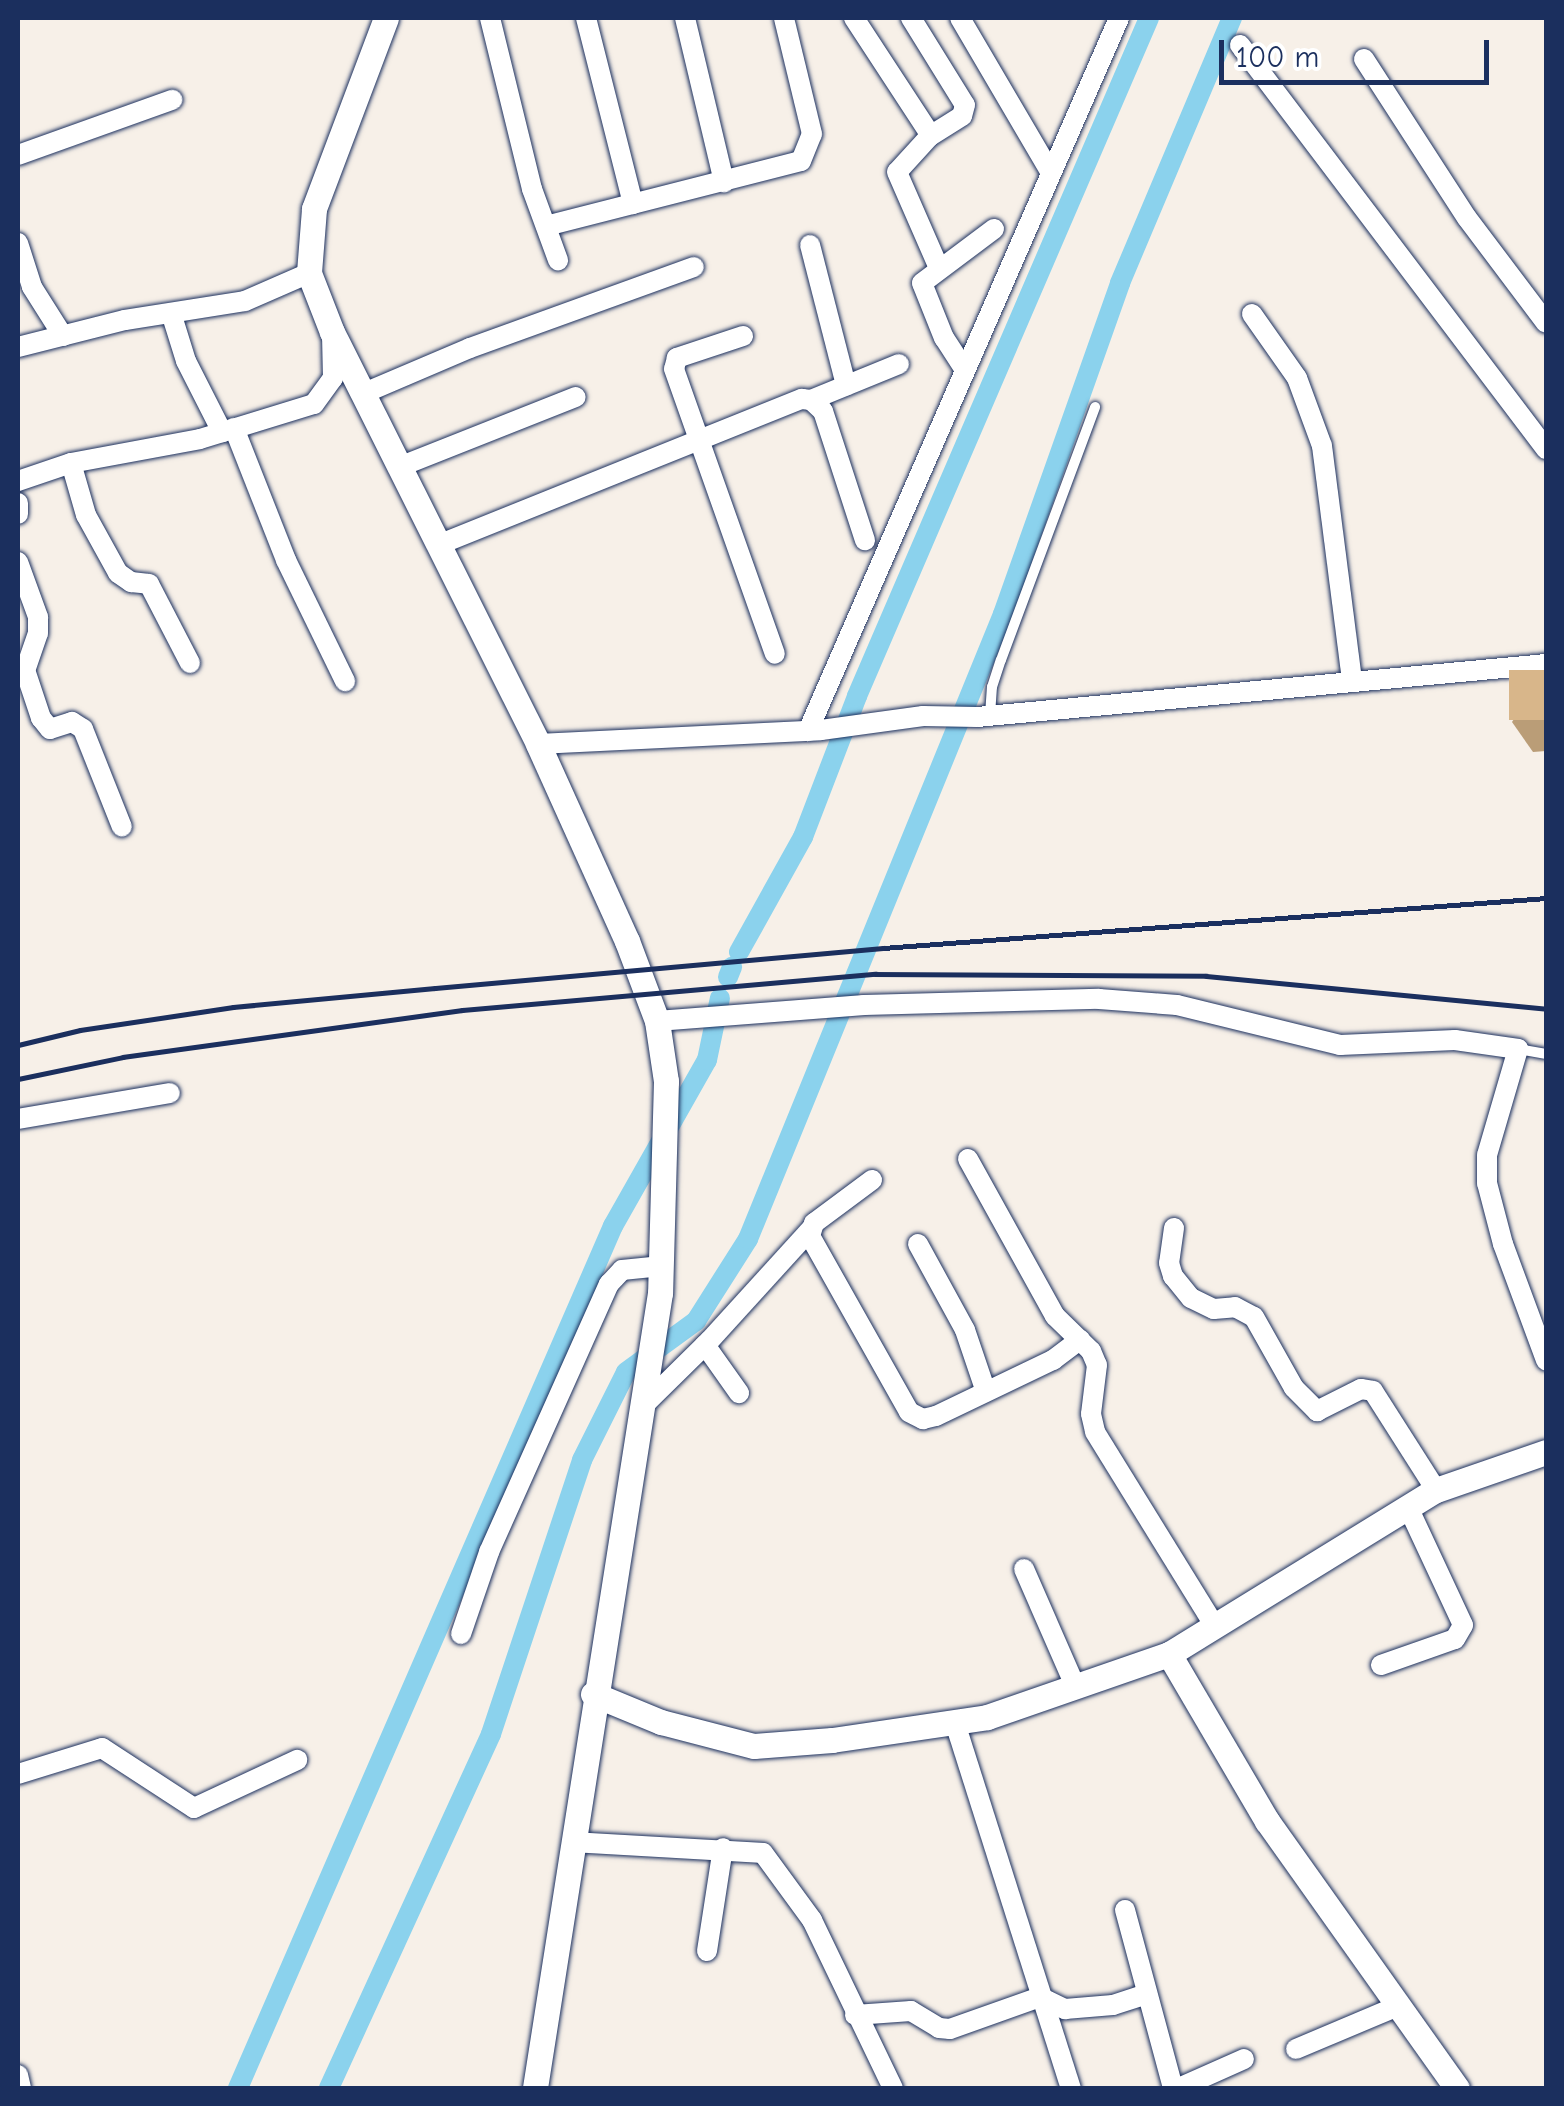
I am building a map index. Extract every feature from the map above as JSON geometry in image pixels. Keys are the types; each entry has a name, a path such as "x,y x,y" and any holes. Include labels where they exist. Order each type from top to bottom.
{"street":[{"path":"386,18 314,209 309,274 332,332 538,744 628,941 657,1021 666,1081 660,1293 535,2088"},
{"path":"490,18 532,190 558,260"},
{"path":"586,18 633,204"},
{"path":"685,18 724,182"},
{"path":"546,226 801,161 812,134 784,18"},
{"path":"854,18 920,115 929,137"},
{"path":"910,18 965,105 962,116 929,137 896,172 939,268"},
{"path":"960,18 1051,173"},
{"path":"814,730 1119,18"},
{"path":"1240,45 1546,449"},
{"path":"1364,59 1467,218 1546,323"},
{"path":"18,155 172,100"},
{"path":"965,370 944,338 923,289 924,279 994,229"},
{"path":"18,243 32,287 63,336"},
{"path":"810,245 846,386"},
{"path":"362,394 470,348 694,267"},
{"path":"18,347 125,320 172,316 263,296 309,274"},
{"path":"1252,314 1297,378 1317,428 1352,680"},
{"path":"172,316 186,361 228,430 345,682"},
{"path":"18,481 71,463 228,430 314,404 334,378 332,332"},
{"path":"744,336 674,361 698,441 776,654"},
{"path":"438,545 899,364"},
{"path":"399,466 576,398"},
{"path":"811,400 823,411 865,540"},
{"path":"71,463 86,515 118,574 152,588 190,663"},
{"path":"18,502 18,514"},
{"path":"18,562 38,617 38,633 25,670 41,718 50,730 72,722 83,729 122,826"},
{"path":"538,744 814,730 923,716 983,716 1546,664"},
{"path":"657,1021 864,1004 1100,999 1177,1005 1340,1045 1455,1040 1518,1049 1487,1155 1487,1183 1504,1244 1546,1360"},
{"path":"18,1118 170,1093"},
{"path":"968,1159 1056,1316 1080,1340 1097,1365 1091,1414 1094,1432 1216,1628"},
{"path":"643,1398 706,1345 822,1216 872,1180"},
{"path":"1174,1228 1173,1276 1191,1298 1214,1310 1235,1307 1254,1318 1294,1388 1318,1410 1360,1389 1372,1391 1436,1490"},
{"path":"811,1230 819,1253 909,1412 924,1419 1053,1360 1080,1340"},
{"path":"918,1244 965,1330 986,1392"},
{"path":"461,1634 489,1552 604,1293 622,1270 662,1266"},
{"path":"706,1345 739,1393"},
{"path":"594,1694 661,1722 754,1746 956,1723 1076,1688 1169,1654 1436,1490 1546,1452"},
{"path":"1381,1665 1456,1639 1462,1632 1456,1609 1408,1507"},
{"path":"1024,1569 1076,1688"},
{"path":"1169,1654 1267,1820 1457,2088"},
{"path":"956,1723 1071,2088"},
{"path":"18,1774 102,1748 194,1808 298,1760"},
{"path":"573,1842 756,1850 770,1858 812,1920 893,2088"},
{"path":"708,1951 723,1848"},
{"path":"1126,1910 1176,2088 1244,2059"},
{"path":"855,2014 911,2011 939,2028 950,2028 1040,1997 1065,2009 1113,2005 1148,1994"},
{"path":"1296,2049 1398,2006"},
{"path":"18,2076 20,2088"}],"lane":[{"path":"983,716 1094,407"},
{"path":"1518,1049 1546,1054"}],"building":[{"path":"1509,670 1546,670 1546,720 1509,720"}],"waterway":[{"path":"739,952 803,837 857,696 1149,18"},
{"path":"329,2088 491,1734 582,1460 626,1372 696,1321 748,1239 1003,614 1120,283 1232,18"},
{"path":"728,977 732,967"},
{"path":"238,2088 613,1226 707,1060 720,998"}],"railway":[{"path":"18,1045 80,1030 233,1007 883,948 1546,898"},
{"path":"18,1079 123,1057 462,1010 875,974 1206,976 1546,1009"}]}
